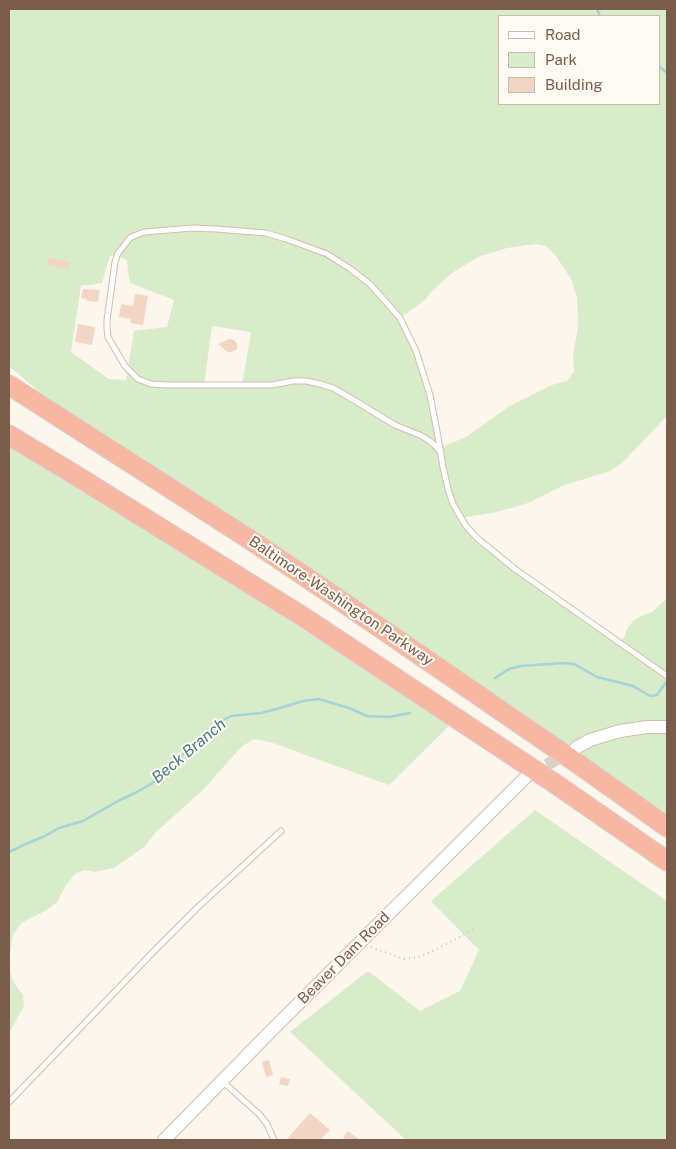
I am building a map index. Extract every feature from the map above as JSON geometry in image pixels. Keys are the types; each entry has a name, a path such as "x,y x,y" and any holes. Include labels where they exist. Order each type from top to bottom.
{"highway":[{"name":"Baltimore-Washington Parkway","path":"9,385 325,590 667,827"},
{"path":"9,435 305,618 557,785 667,861"}],"street":[{"path":"576,748 590,740 620,731 667,726"},
{"name":"Beaver Dam Road","path":"164,1140 525,778"}],"lane":[{"path":"440,452 422,436 395,425 333,388 320,384 293,381 272,385 167,386 151,384 138,379 125,366 108,337 107,320 115,262 118,253 130,238 145,232 216,228 266,233 286,238 327,254 370,284 400,318 416,351 430,395 444,474 453,504 466,526 497,556 667,675"},
{"path":"9,1102 197,908 281,831"},
{"path":"222,1081 259,1114 267,1124 274,1140"}],"path":[{"path":"360,942 404,959 419,957 476,928"}],"green space":[{"path":"9,9 667,9 667,416 622,463 610,471 562,486 528,503 497,512 461,518 477,538 620,642 633,621 652,612 667,598 667,827 94,439 9,366","holes":["535,244 546,246 556,256 571,279 577,297 578,327 573,356 574,371 567,381 552,385 508,407 466,437 440,448 430,395 416,351 400,318 425,300 452,273 478,257 507,248","116,255 127,260 130,283 174,300 167,327 134,331 126,380 109,379 71,352 81,286 102,283 110,256","212,326 251,332 242,385 204,385"]},
{"path":"9,445 65,478 451,724 389,785 270,742 254,739 241,747 204,789 156,832 144,847 114,868 95,872 84,870 75,874 66,885 57,902 47,910 21,923 13,935 9,960"},
{"path":"535,810 667,901 667,1140 406,1140 290,1032 368,971 420,1011 460,991 479,950 431,901"},
{"path":"9,960 14,983 23,995 24,1006 9,1033"}],"building":[{"path":"49,258 71,262 69,269 48,265"},
{"path":"83,289 100,290 98,302 87,301 87,299 81,298"},
{"path":"135,294 148,296 143,325 130,323 131,319 119,317 121,304 133,306"},
{"path":"78,324 95,327 92,345 75,342"},
{"path":"229,339 234,340 237,344 237,349 232,352 227,352 218,344"},
{"path":"269,1060 273,1075 266,1077 262,1062"},
{"path":"281,1077 290,1079 288,1086 279,1084"},
{"path":"310,1113 330,1130 320,1140 286,1140"},
{"path":"348,1131 360,1140 347,1140 343,1137"}],"waterway":[{"path":"597,9 600,15"},
{"path":"661,68 667,73"},
{"name":"Beck Branch","path":"495,678 509,669 521,666 563,663 574,664 597,677 633,686 650,696 657,695 667,681"},
{"name":"Beck Branch","path":"9,852 59,828 83,821 151,784 192,745 221,721 231,716 261,713 303,701 319,699 349,708 367,716 389,717 410,713"}],"tunnel":[{"path":"531,774 569,752"}]}
